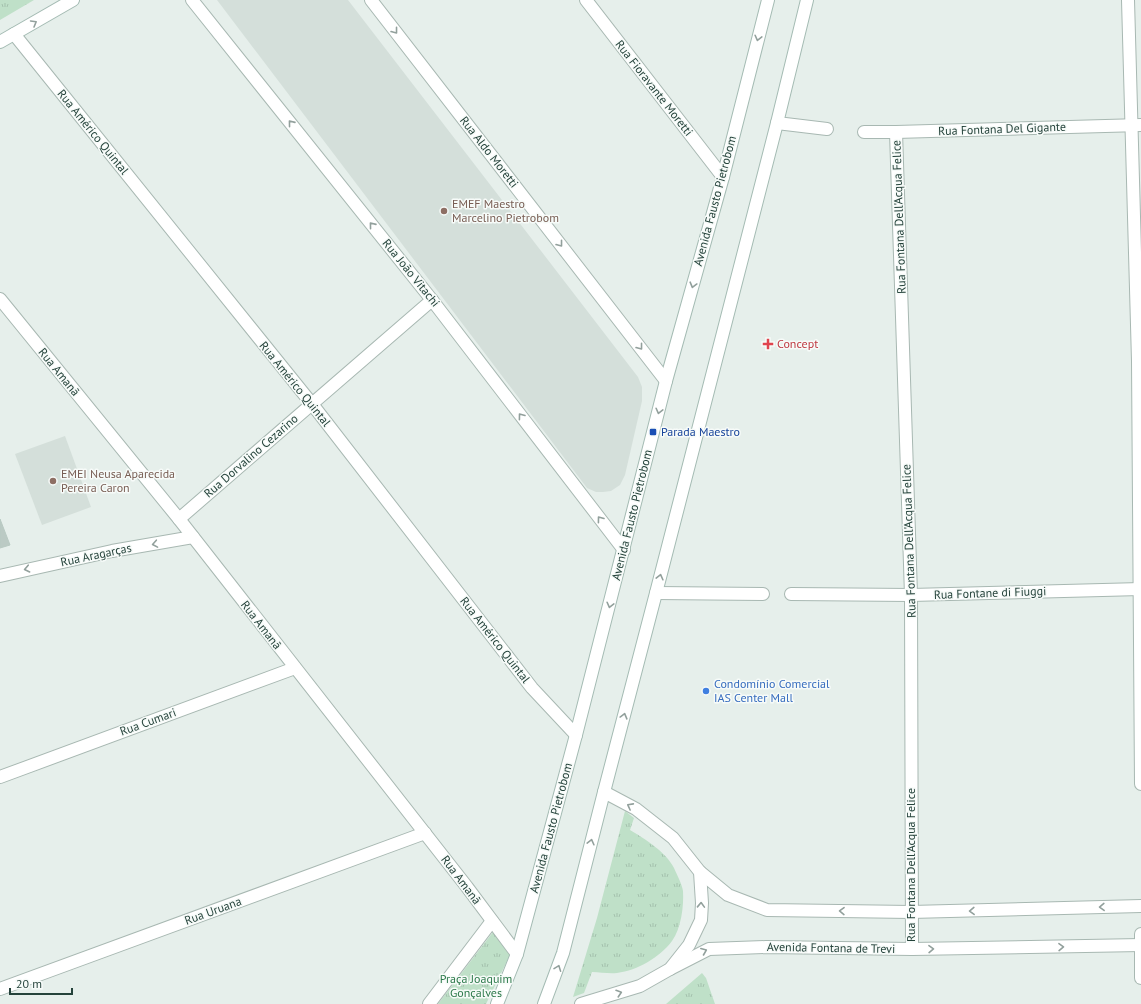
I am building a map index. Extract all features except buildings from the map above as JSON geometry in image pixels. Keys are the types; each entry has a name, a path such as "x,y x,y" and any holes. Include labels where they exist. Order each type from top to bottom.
{"street":[{"path":"0,42 73,0"},
{"name":"Rua João Vitachi","path":"192,0 432,300 624,550"},
{"name":"Rua Aldo Moretti","path":"371,0 666,380"},
{"name":"Rua Fioravante Moretti","path":"586,0 723,177"},
{"name":"Avenida Fausto Pietrobom","path":"497,1004 517,954 576,735 666,380 723,177 768,0"},
{"path":"544,1004 563,953 777,123 807,0"},
{"path":"1128,0 1136,125 1140,361 1141,784"},
{"name":"Rua Américo Quintal","path":"14,34 312,404 532,688 576,735"},
{"path":"777,123 828,129"},
{"name":"Rua Fontana Del Gigante","path":"864,132 1136,125"},
{"name":"Rua Fontana Dell'Acqua Felice","path":"896,132 911,596 912,949"},
{"name":"Rua Amanã","path":"0,299 179,519 467,887 517,954"},
{"name":"Rua Dorvalino Cezarino","path":"179,519 432,300"},
{"name":"Rua Aragarças","path":"0,576 112,551 193,537"},
{"name":"Rua Fontane di Fiuggi","path":"791,594 911,596 1140,589"},
{"path":"656,593 763,594"},
{"name":"Rua Cumari","path":"0,777 295,668"},
{"path":"604,792 636,809 673,838 700,872 728,894 767,910 911,912 1141,906"},
{"name":"Rua Uruana","path":"0,989 425,833"},
{"name":"Avenida Fontana de Trevi","path":"670,969 689,945 700,920 702,902 700,872"},
{"path":"429,1004 492,921"},
{"path":"1141,934 1141,978"},
{"name":"Avenida Fontana de Trevi","path":"581,1004 640,986 709,948 766,947 912,949 1141,945"}],"shaded area":[{"name":"EMEF Maestro Marcelino Pietrobom","path":"217,0 348,0 638,377 642,387 642,401 625,475 620,485 611,491 603,492 596,492 587,488"},
{"name":"EMEI Neusa Aparecida Pereira Caron","path":"65,436 91,507 42,525 15,454"}],"green space":[{"path":"0,0 34,0 0,20"},
{"path":"625,811 634,818 630,830 661,851 674,868 681,882 683,903 680,924 672,941 654,958 640,966 625,971 614,973 592,972 584,993 573,997 597,918"},
{"name":"Praça Joaquim Gonçalves","path":"493,932 510,955 486,1004 438,1004"},
{"path":"702,973 706,978 715,1004 666,1004"}],"place":[{"name":"EMEF Maestro Marcelino Pietrobom","path":"444,211"},
{"name":"Concept","path":"768,344"},
{"name":"Parada Maestro","path":"653,432"},
{"name":"EMEI Neusa Aparecida Pereira Caron","path":"53,481"},
{"name":"Condomínio Comercial IAS Center Mall","path":"706,691"}]}
